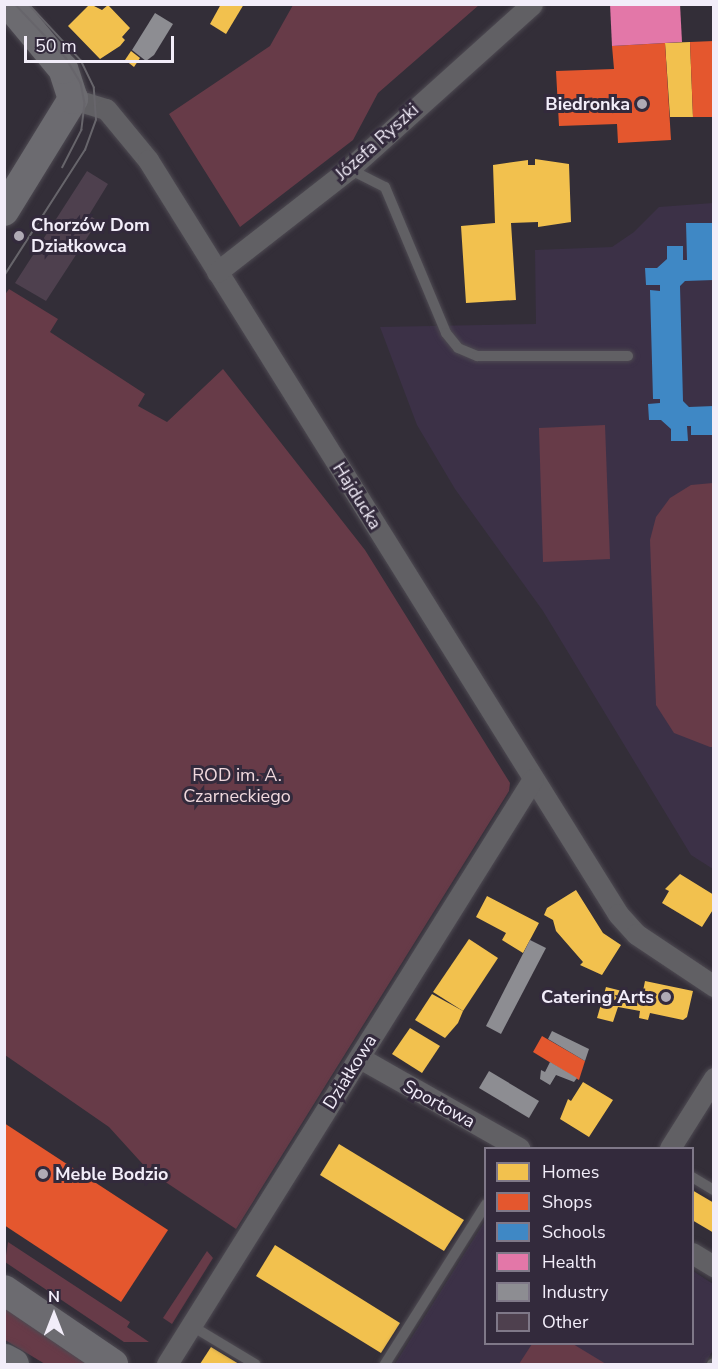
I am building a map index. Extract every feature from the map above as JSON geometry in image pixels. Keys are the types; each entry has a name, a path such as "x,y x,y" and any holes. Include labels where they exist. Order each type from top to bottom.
{"main road":[{"path":"4,1360 12,1365"}],"street":[{"path":"4,211 73,99 63,69 9,4"},
{"name":"Józefa Ryszki","path":"217,272 349,169 532,4"},
{"name":"Hajducka","path":"73,99 106,109 131,136 618,914 636,934 714,986"},
{"name":"Działkowa","path":"166,1365 533,780"},
{"name":"Sportowa","path":"360,1058 516,1147"},
{"path":"671,1147 714,1078"},
{"path":"694,1254 714,1266"},
{"path":"4,1290 113,1365"}],"lane":[{"path":"349,169 385,187 446,333 459,348 477,356 628,356"},
{"path":"694,1178 714,1190"},
{"path":"385,1365 484,1207"},
{"path":"192,1326 255,1365"}],"shaded area":[{"path":"713,203 713,869 691,855 543,611 455,489 417,425 380,327 536,324 535,250 612,247 634,232 659,207"},
{"path":"484,1223 484,1345 694,1345 694,1272 713,1284 713,1350 705,1364 395,1364"}],"green space":[{"path":"293,5 479,5 378,93 353,140 240,227 169,114 270,46"},
{"name":"ROD im. A. Czarneckiego","path":"9,289 58,319 50,332 145,394 138,406 167,422 223,369 365,550 510,783 509,791 236,1229 149,1171 109,1127 5,1055 4,296"},
{"path":"605,425 610,559 543,562 539,428"},
{"path":"713,483 714,747 710,747 674,733 656,705 650,540 656,517 670,498 691,485"},
{"path":"8,1242 130,1322 127,1327 149,1342 124,1342 5,1262"},
{"path":"207,1251 213,1258 172,1324 163,1318"},
{"path":"4,1302 96,1364 45,1364 5,1340"},
{"path":"531,1345 575,1345 606,1364 519,1364"}],"building: Homes":[{"path":"90,4 102,10 108,5 130,28 122,37 125,40 120,46 100,59 68,26"},
{"path":"221,4 244,4 226,34 210,24"},
{"path":"690,42 693,117 670,117 665,43"},
{"path":"131,51 140,58 134,67 125,60"},
{"path":"535,159 569,164 571,222 538,227 538,222 511,223 516,300 466,303 461,226 495,223 493,165 528,160 528,165 535,165"},
{"path":"680,874 714,895 714,908 702,927 662,903 669,891 665,889"},
{"path":"576,890 603,933 621,945 602,975 580,965 583,962 556,931 553,920 544,915 547,908"},
{"path":"487,896 539,923 523,953 502,940 506,933 476,917"},
{"path":"469,939 498,958 463,1011 433,992"},
{"path":"645,981 693,991 687,1017 683,1020 650,1013 648,1020 639,1018 640,1011 618,1007 613,1022 597,1018 606,987 642,996"},
{"path":"432,994 463,1011 458,1023 445,1038 415,1020"},
{"path":"410,1028 440,1046 422,1073 392,1054"},
{"path":"583,1082 613,1100 589,1137 560,1119 568,1099 571,1101"},
{"path":"339,1144 464,1220 444,1251 320,1175"},
{"path":"694,1191 714,1203 714,1233 694,1221"},
{"path":"275,1245 400,1323 381,1353 256,1276"},
{"path":"211,1347 239,1364 200,1364"}],"building: Shops":[{"path":"714,41 714,117 693,117 690,42"},
{"path":"665,43 671,140 618,143 617,124 559,126 556,71 614,69 612,46"},
{"path":"542,1036 585,1061 579,1080 533,1052"},
{"name":"Meble Bodzio","path":"4,1123 168,1230 121,1302 4,1225"}],"building: Schools":[{"path":"686,223 714,223 714,280 685,281 680,286 683,401 689,407 714,406 714,435 691,435 691,426 687,426 688,441 671,441 671,429 661,420 649,420 648,404 660,403 660,399 653,399 650,290 660,291 660,285 646,285 645,268 657,268 667,259 667,246 683,246 683,260 687,260"}],"building: Health":[{"path":"610,4 680,4 682,42 612,46"}],"building: Industry":[{"path":"155,13 173,24 154,55 146,61 132,50"},
{"path":"530,940 546,948 501,1034 486,1026"},
{"path":"552,1031 589,1049 585,1061 548,1039"},
{"path":"550,1062 577,1078 574,1082 556,1075 550,1085 540,1079 541,1070 545,1072"},
{"path":"489,1071 539,1101 529,1118 479,1088"}],"building: Other":[{"path":"87,171 108,184 89,215 98,221 46,301 15,283"}],"tram line":[{"path":"15,4 66,58 81,83 85,104 82,130 63,167"},
{"path":"4,276 85,150 96,120 94,88 81,61 28,4"}],"place":[{"name":"Biedronka","path":"642,104"},
{"name":"Chorzów Dom Działkowca","path":"19,236"},
{"name":"Catering Arts","path":"666,997"},
{"name":"Meble Bodzio","path":"43,1174"}]}
